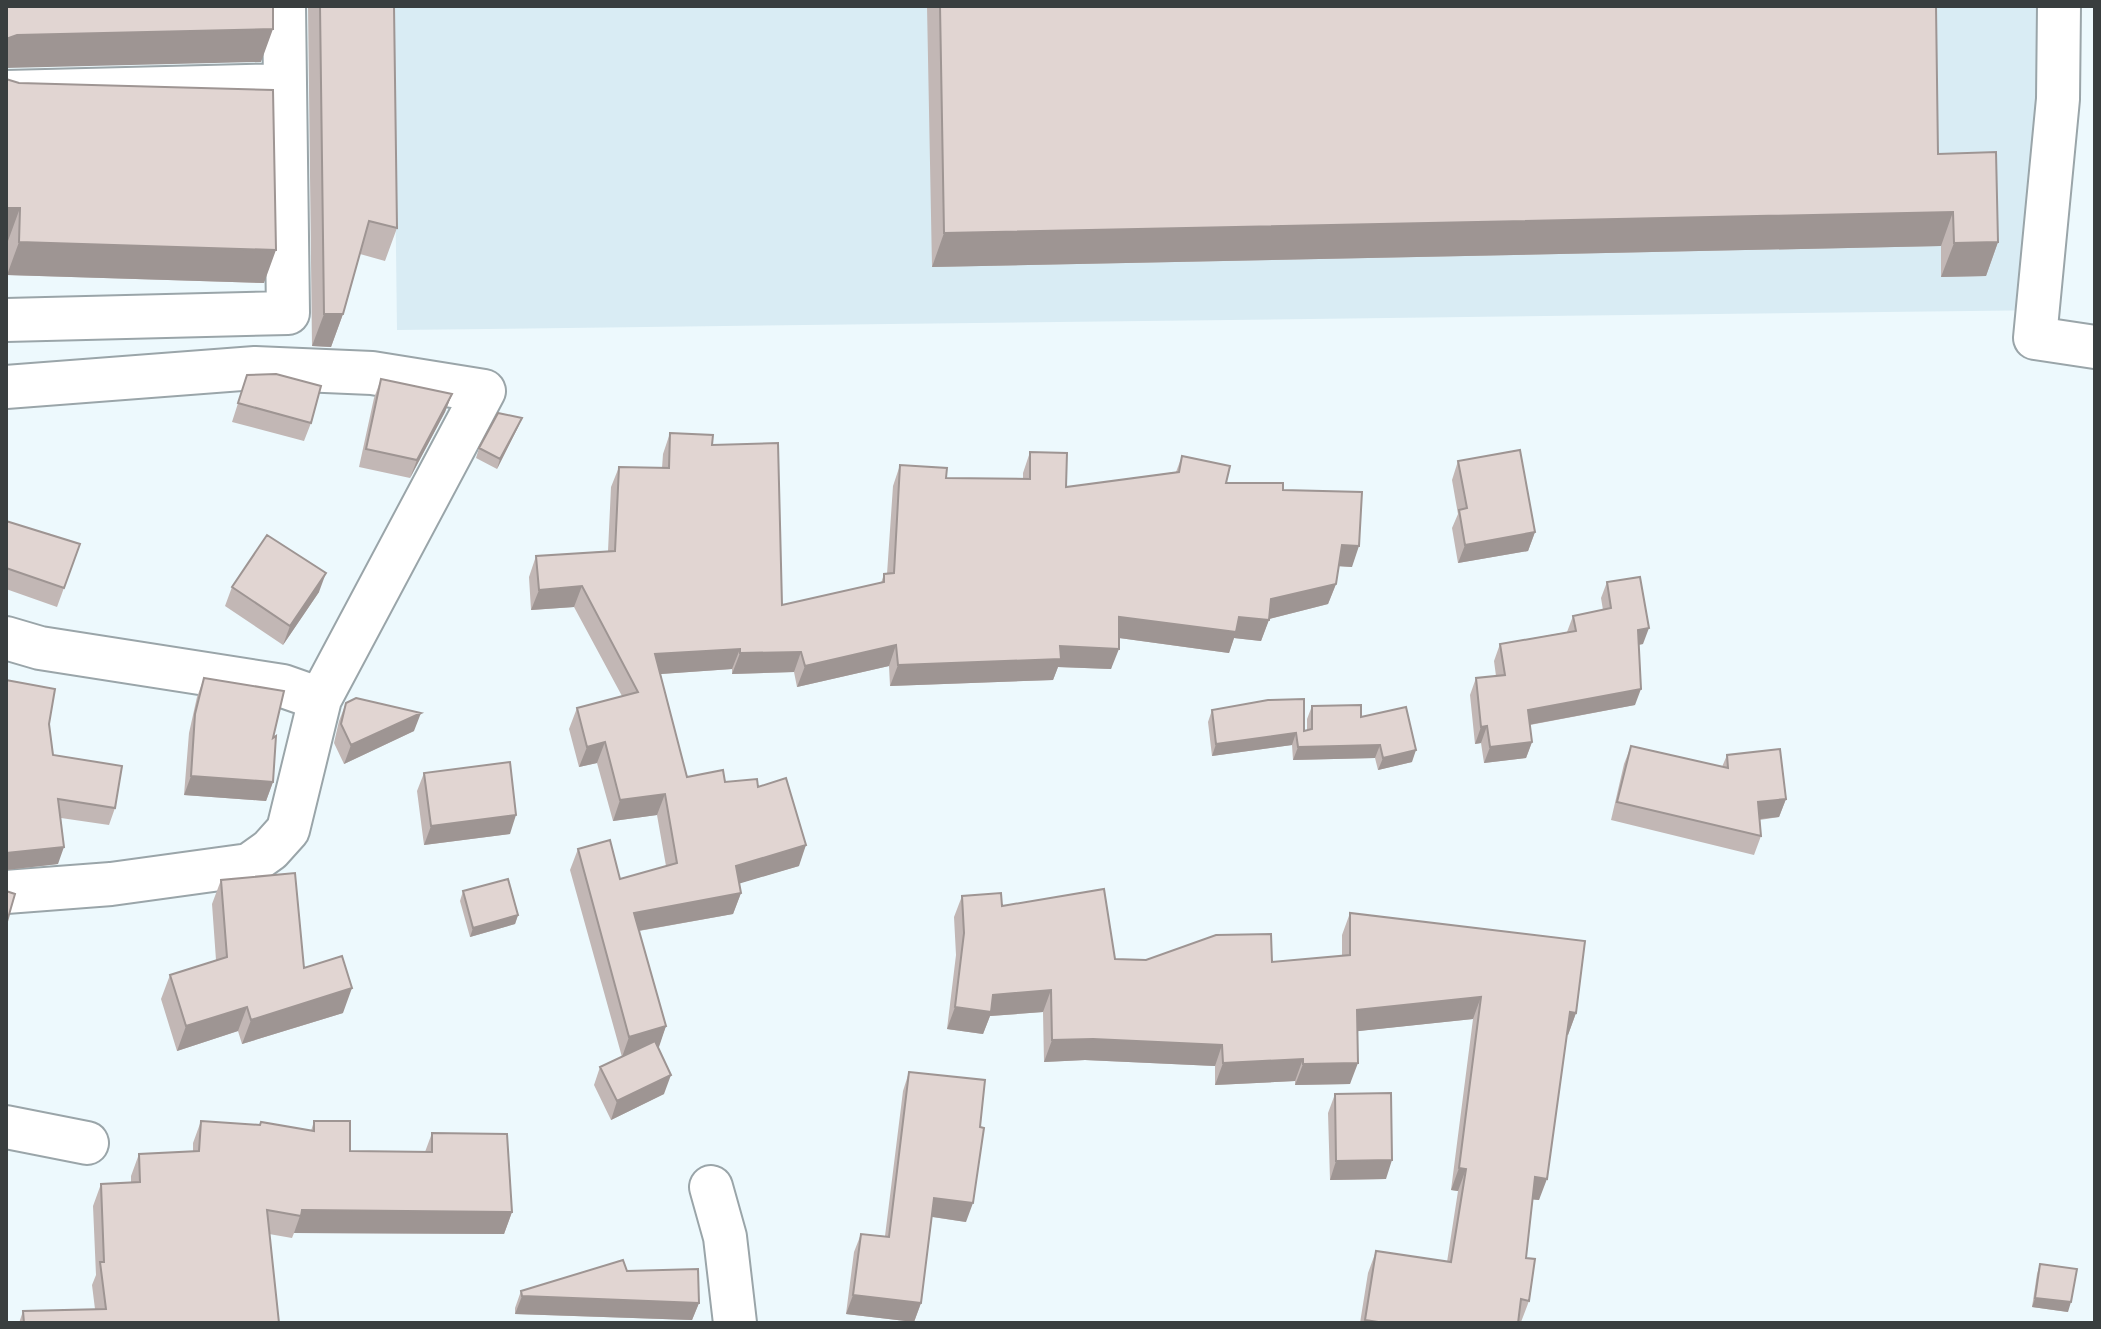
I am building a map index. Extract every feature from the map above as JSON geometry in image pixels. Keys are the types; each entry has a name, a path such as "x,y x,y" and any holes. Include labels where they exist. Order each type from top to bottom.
{"street":[{"path":"6,320 288,313 284,6"},
{"path":"2059,6 2058,99 2035,338 2095,347"},
{"path":"6,92 285,85"},
{"path":"6,387 255,368 372,373 484,391 320,699 288,830 270,850 249,865 111,884 6,892"},
{"path":"6,638 40,648 283,686 320,699"},
{"path":"6,1127 87,1143"},
{"path":"711,1187 725,1237 735,1323"}],"shaded area":[{"path":"393,6 2044,6 2049,310 397,330"}],"building":[{"path":"6,6 273,6 273,29 17,35 6,39"},
{"path":"320,6 394,6 397,228 369,221 343,314 324,314"},
{"path":"940,6 1936,6 1938,154 1996,152 1998,242 1954,243 1953,212 944,233"},
{"path":"6,79 19,83 273,90 276,250 19,242 20,208 6,208"},
{"path":"276,374 321,386 311,423 238,403 247,375"},
{"path":"381,379 452,394 417,460 366,449"},
{"path":"498,413 522,418 500,459 479,448"},
{"path":"670,433 713,435 712,445 778,443 782,605 884,582 884,574 894,573 900,465 947,468 946,478 1030,479 1030,452 1067,453 1066,487 1179,472 1182,456 1230,466 1226,483 1283,483 1283,490 1362,492 1359,546 1342,545 1336,584 1271,599 1269,620 1239,617 1236,632 1119,617 1119,649 1060,646 1061,659 898,665 896,645 805,666 801,652 740,653 740,649 655,654 687,777 723,770 725,782 757,779 758,787 786,778 806,845 736,866 741,893 634,913 666,1026 629,1037 578,849 610,840 620,879 677,863 665,794 620,800 605,742 587,747 577,708 638,692 582,586 539,590 536,556 615,551 619,467 669,468"},
{"path":"1520,450 1535,532 1465,545 1459,510 1467,508 1458,461"},
{"path":"6,521 80,544 64,588 6,568"},
{"path":"267,535 326,573 290,626 232,587"},
{"path":"1640,577 1649,628 1638,630 1641,689 1528,710 1532,742 1490,747 1487,726 1481,727 1476,678 1505,675 1500,644 1576,631 1573,616 1611,608 1607,582"},
{"path":"204,678 284,691 273,738 276,736 273,782 191,776 195,714"},
{"path":"6,680 55,689 49,724 53,755 122,766 115,808 58,799 64,847 6,853"},
{"path":"356,698 421,713 351,745 341,724 346,703"},
{"path":"1304,699 1304,731 1312,729 1312,706 1361,705 1361,717 1406,707 1416,750 1383,758 1380,745 1298,747 1296,733 1216,744 1212,710 1268,700"},
{"path":"1631,746 1728,768 1727,755 1780,749 1786,799 1758,802 1761,836 1617,802"},
{"path":"510,762 516,815 431,826 424,773"},
{"path":"295,873 304,968 342,956 352,988 251,1020 247,1007 186,1026 170,975 227,957 221,880"},
{"path":"508,879 518,915 473,928 463,891"},
{"path":"1104,889 1115,959 1146,960 1216,935 1271,934 1272,962 1350,955 1350,913 1585,941 1576,1013 1570,1012 1547,1179 1535,1177 1526,1258 1535,1259 1529,1301 1521,1299 1518,1323 1385,1323 1365,1320 1376,1251 1451,1262 1466,1169 1459,1168 1481,997 1357,1010 1358,1063 1303,1064 1303,1059 1223,1063 1222,1045 1052,1040 1051,990 993,995 991,1012 955,1007 964,933 962,896 1001,893 1002,906"},
{"path":"6,891 15,894 6,925"},
{"path":"655,1041 671,1075 617,1101 600,1067"},
{"path":"909,1072 985,1080 980,1127 984,1128 973,1203 934,1198 921,1303 853,1295 861,1234 889,1237"},
{"path":"1391,1093 1392,1160 1336,1161 1335,1094"},
{"path":"201,1121 260,1125 261,1122 314,1131 314,1121 350,1121 350,1151 432,1152 432,1133 507,1134 512,1212 302,1210 301,1216 267,1210 279,1323 24,1323 23,1311 106,1309 100,1262 104,1262 101,1184 140,1182 139,1154 199,1151"},
{"path":"623,1260 627,1271 698,1269 699,1303 522,1296 521,1291"},
{"path":"2040,1264 2077,1269 2071,1302 2035,1298"}]}
